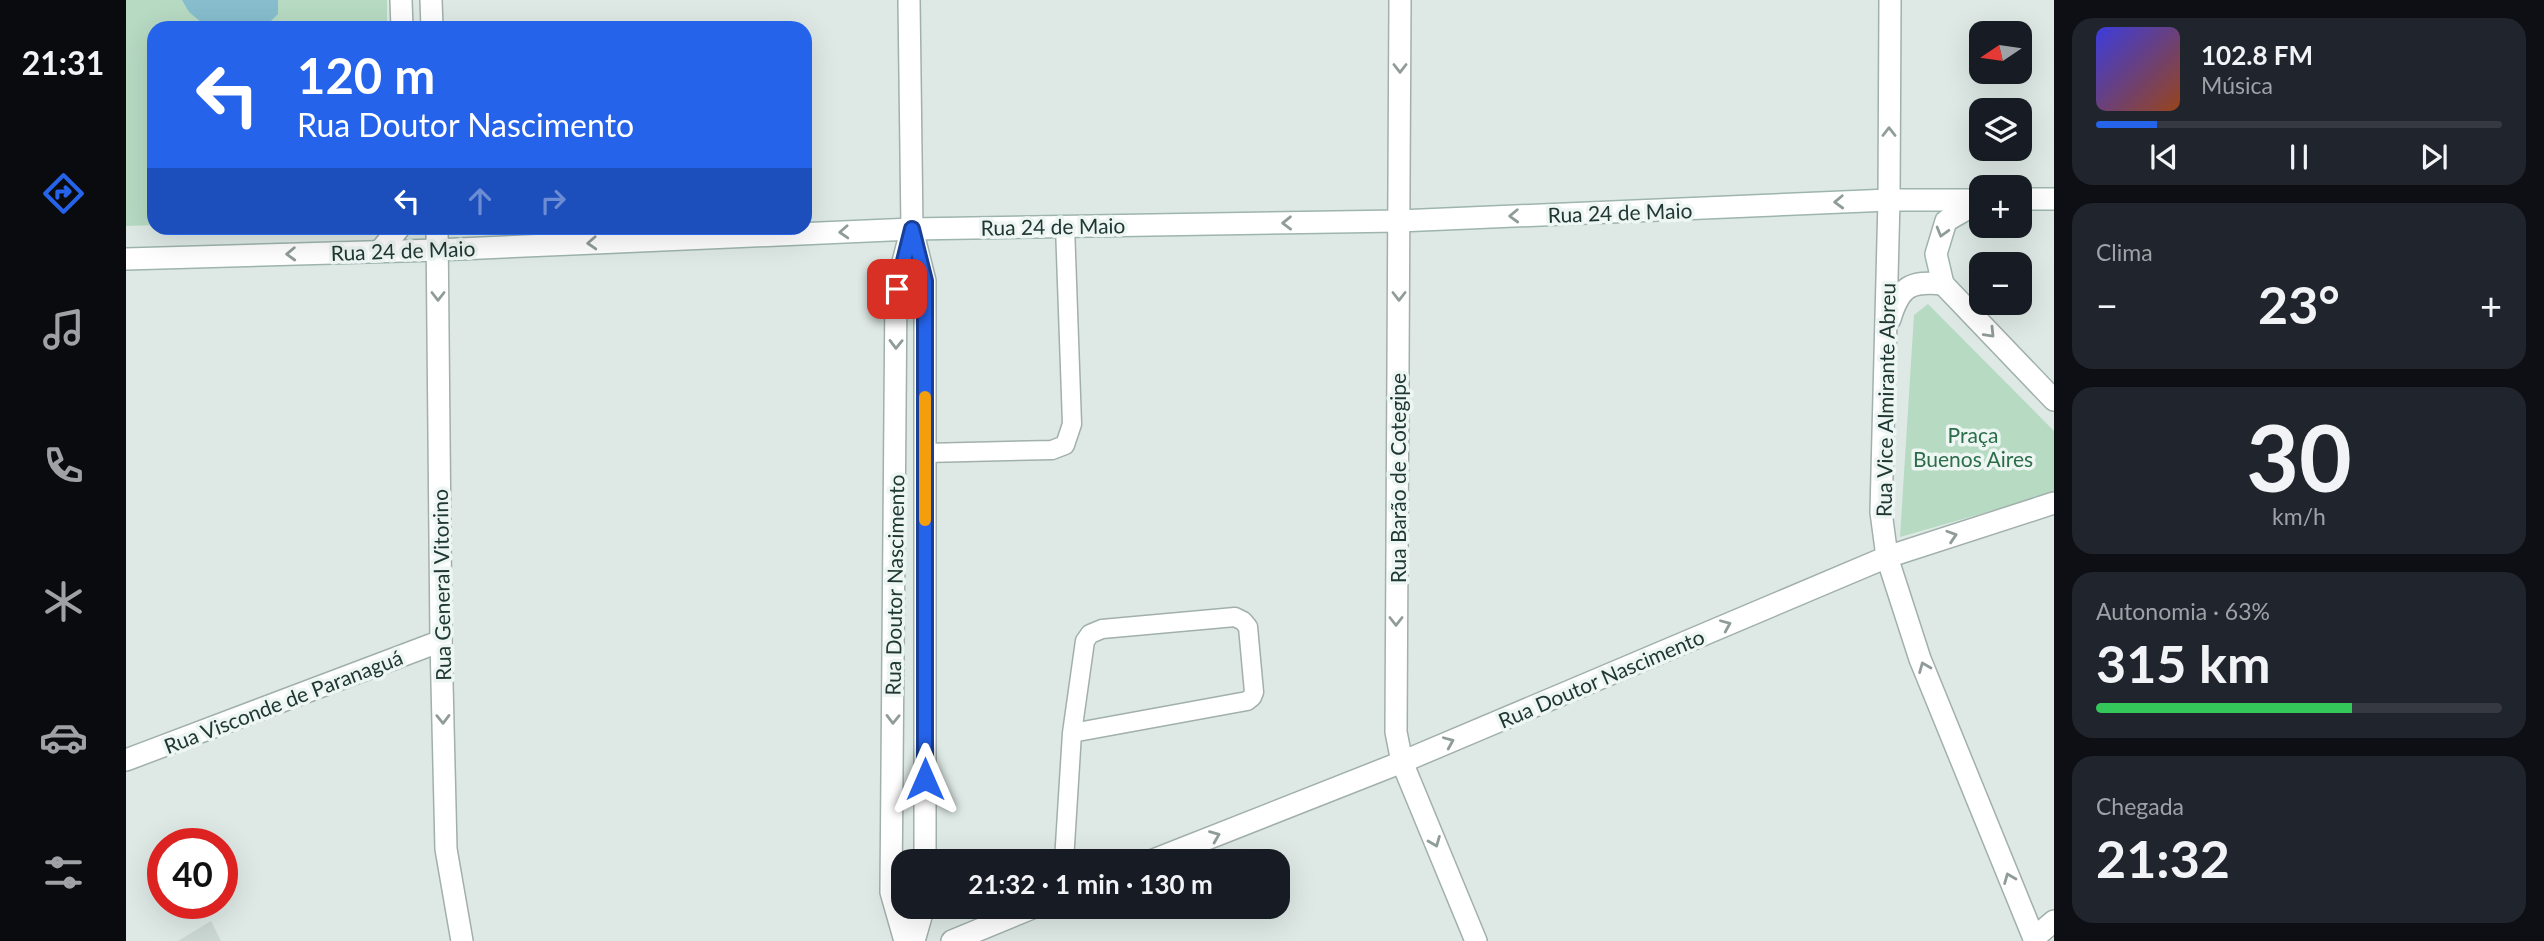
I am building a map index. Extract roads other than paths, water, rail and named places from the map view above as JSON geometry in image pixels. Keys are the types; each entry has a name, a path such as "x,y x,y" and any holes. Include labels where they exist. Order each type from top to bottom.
{"street":[{"path":"401,0 402,21"},
{"path":"431,0 432,21"},
{"name":"Rua Doutor Nascimento","path":"909,0 912,229 925,281 925,849"},
{"name":"Rua Barão de Cotegipe","path":"1400,0 1395,732 1402,762 1476,941"},
{"name":"Rua Vice Almirante Abreu","path":"1890,0 1889,200 1881,512 1887,557 1920,659 2034,939"},
{"path":"2032,199 2054,199"},
{"name":"Rua 24 de Maio","path":"812,233 912,229 1399,221 1889,200 1969,200"},
{"path":"1969,207 1946,220 1936,254 1943,284 2054,400"},
{"name":"Rua Doutor Nascimento","path":"905,941 891,892 896,317 897,289 912,229"},
{"path":"380,251 393,235"},
{"name":"Rua General Vitorino","path":"437,235 446,849 462,941"},
{"name":"Rua 24 de Maio","path":"126,259 438,250 777,235"},
{"path":"1885,334 1896,300 1904,289 1922,282 1943,284"},
{"name":"Rua Doutor Nascimento","path":"1181,849 1402,762 1887,557 2054,503"},
{"name":"Rua Visconde de Paranaguá","path":"126,760 441,641"},
{"path":"914,941 920,919"},
{"path":"952,941 1005,919"},
{"path":"2034,939 2054,921"}],"lane":[{"path":"925,453 1052,450 1065,445 1072,424 1065,226"},
{"path":"1065,849 1072,733 1085,641 1090,634 1102,629 1235,617 1248,627 1254,692 1247,701 1072,733"}],"water":[{"path":"182,0 278,0 278,14 271,21 200,21 189,12"}],"park label":[{"name":"Praça Buenos Aires","path":"1973,446"}]}
